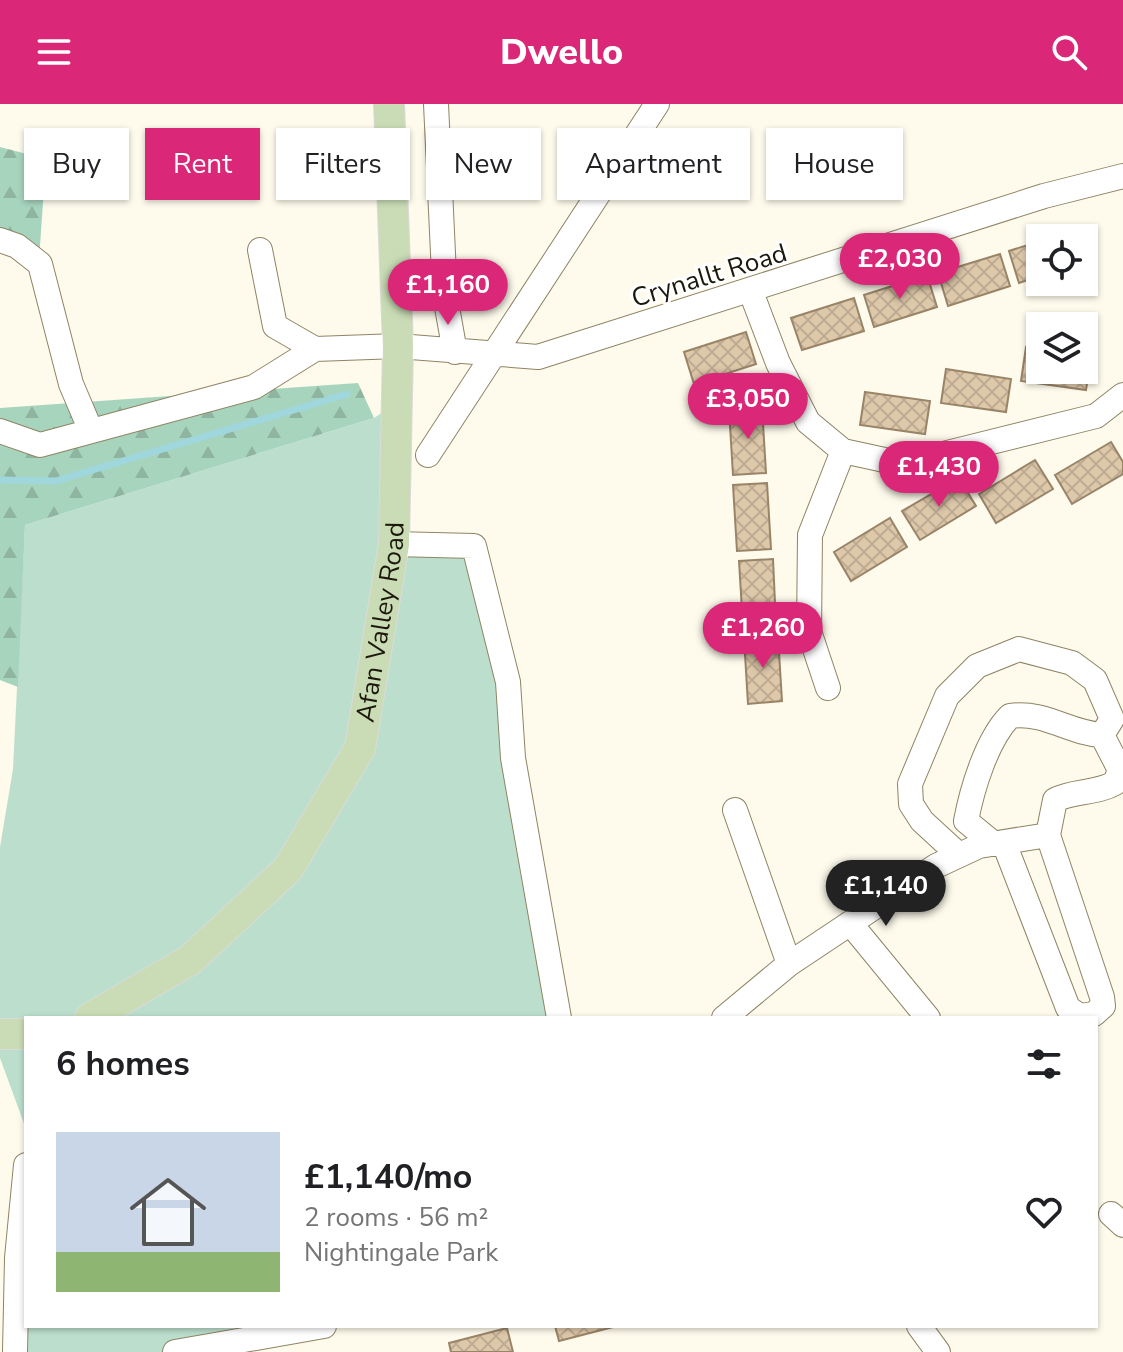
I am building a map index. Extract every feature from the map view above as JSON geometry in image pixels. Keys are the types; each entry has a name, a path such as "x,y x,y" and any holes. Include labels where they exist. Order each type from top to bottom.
{"main road":[{"name":"Afan Valley Road","path":"93,1016 190,960 288,869 360,748 394,544 398,346 389,104"},
{"path":"0,1034 24,1034"}],"street":[{"path":"436,104 445,296 455,352"},
{"path":"428,455 657,104"},
{"name":"Crynallt Road","path":"315,349 398,346 494,356 538,357 751,292 1044,196 1123,176"},
{"path":"0,240 17,246 40,264 71,384 91,431"},
{"path":"0,431 40,445 254,387 315,349 275,326 260,250"},
{"path":"751,292 778,363 808,422 843,451 903,464 1096,416 1123,395"},
{"path":"828,688 809,631 810,535 843,451"},
{"path":"394,544 474,546 508,682 513,758 559,1016"},
{"path":"959,855 922,821 911,804 910,784 947,696 977,666 1019,649 1072,663 1095,680 1112,719 1102,735"},
{"path":"1035,714 1085,734 1102,735 1120,770 1115,783 1102,791 1067,794 1055,800 1048,835 1102,997 1103,1006 1094,1014 1080,1016 1068,1008 999,844 966,821 991,747 1001,725 1010,716 1035,714"},
{"path":"735,810 789,964"},
{"path":"726,1016 789,964 936,866 959,855 1048,835"},
{"path":"850,923 926,1016"},
{"path":"15,1352 17,1258 24,1186"},
{"path":"175,1352 313,1328"},
{"path":"920,1328 938,1352"}],"green space":[{"path":"0,147 24,153 24,200 43,200 39,260 0,253"},
{"path":"358,383 374,418 25,525 18,687 0,680 0,408"},
{"path":"397,403 394,544 474,546 559,1016 24,1016 24,1124 0,1058 0,847 13,769 25,525 374,418"},
{"path":"25,1328 313,1328 175,1352 15,1352"}],"building":[{"path":"1026,246 1026,281 1019,283 1009,251"},
{"path":"1000,254 1010,286 948,306 938,273"},
{"path":"927,275 937,307 874,327 864,295"},
{"path":"854,298 864,331 802,350 791,318"},
{"path":"746,332 756,364 694,384 684,352"},
{"path":"1026,347 1026,382 1021,381"},
{"path":"946,369 1011,379 1006,412 941,403"},
{"path":"1043,384 1087,384 1086,390"},
{"path":"865,392 930,401 925,434 860,425"},
{"path":"762,407 766,473 733,475 729,409"},
{"path":"1111,442 1123,462 1123,474 1072,504 1055,475"},
{"path":"1035,460 1053,489 996,523 979,494"},
{"path":"959,478 976,506 920,540 902,511"},
{"path":"767,483 771,549 737,551 733,485"},
{"path":"890,518 907,547 851,581 834,552"},
{"path":"773,559 776,625 743,627 739,561"},
{"path":"778,636 782,701 748,704 744,638"},
{"path":"507,1328 513,1352 451,1352 449,1343"},
{"path":"556,1328 609,1328 559,1341"}],"waterway":[{"path":"0,480 56,481 347,394"}]}
